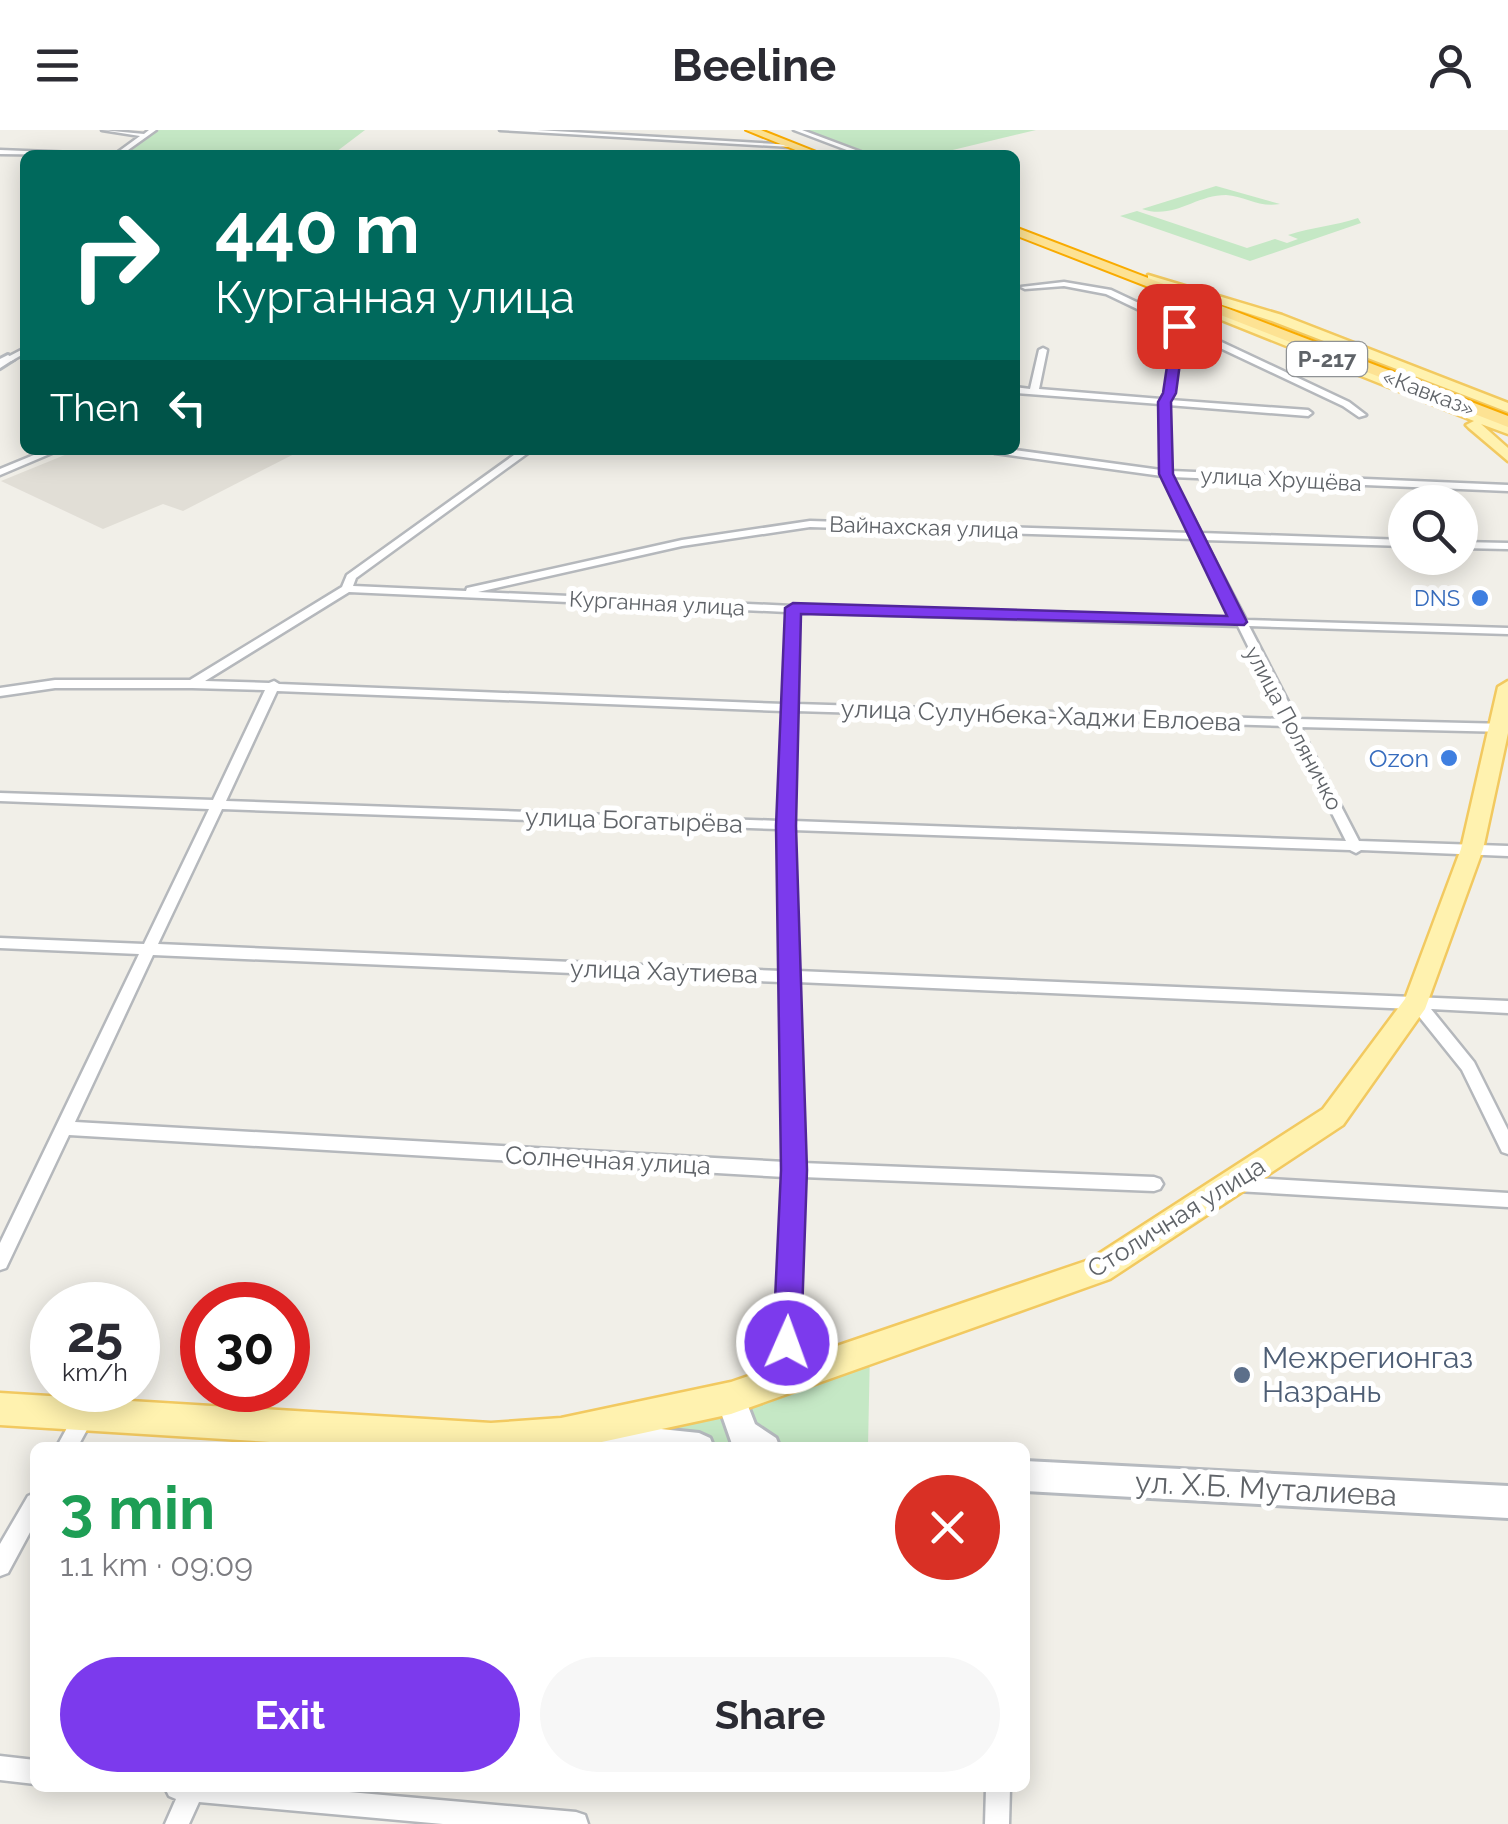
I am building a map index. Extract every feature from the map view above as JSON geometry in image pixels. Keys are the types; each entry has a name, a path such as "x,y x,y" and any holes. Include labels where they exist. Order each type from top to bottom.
{"highway":[{"path":"751,130 804,150"},
{"path":"765,137 813,150"},
{"name":"«Кавказ»","path":"1020,230 1506,415"}],"main road":[{"name":"Р-217","path":"1150,282 1277,318 1476,395 1506,415"},
{"name":"Р-217","path":"1150,282 1445,405 1506,415"},
{"name":"Р-217","path":"1445,405 1508,456"},
{"name":"Столичная улица","path":"561,1434 730,1398 1098,1270 1333,1117 1416,1002 1472,849 1505,728 1508,688"},
{"path":"0,1409 30,1410"},
{"path":"86,1412 491,1439 561,1434"}],"street":[{"path":"105,130 143,136"},
{"path":"128,150 153,130"},
{"path":"503,130 675,140 765,137"},
{"path":"667,150 688,130"},
{"path":"797,130 852,150"},
{"path":"1026,287 1089,287 1346,404 1362,416"},
{"name":"улица Поляничко","path":"1179,326 1169,393 1164,402 1166,474 1356,848"},
{"path":"1034,392 1043,350"},
{"path":"1020,391 1308,413"},
{"name":"улица Хрущёва","path":"1020,454 1166,474 1508,488"},
{"path":"0,472 42,455"},
{"path":"192,684 346,589 350,577 520,455"},
{"name":"Вайнахская улица","path":"449,595 606,558 762,528 810,524 1388,542"},
{"path":"1478,545 1508,546"},
{"name":"Курганная улица","path":"346,589 1508,631"},
{"path":"786,1377 794,1170 786,826 793,608"},
{"name":"улица Сулунбека-Хаджи Евлоева","path":"0,692 55,684 274,685 789,707 1505,728"},
{"path":"0,1262 274,685"},
{"name":"улица Богатырёва","path":"0,797 1508,851"},
{"name":"улица Хаутиева","path":"0,943 1508,1007"},
{"path":"1416,1002 1468,1066 1508,1148"},
{"name":"Солнечная улица","path":"63,1128 794,1170 1154,1184"},
{"path":"1232,1183 1508,1200"},
{"path":"730,1398 743,1434 756,1442"},
{"path":"69,1442 86,1412"},
{"path":"561,1434 639,1442"},
{"name":"ул. Х.Б. Муталиева","path":"1030,1476 1508,1502"},
{"path":"0,1565 30,1512"},
{"path":"0,1768 30,1771"},
{"path":"177,1824 184,1792"},
{"path":"218,1792 444,1819 576,1824"},
{"path":"997,1824 998,1792"}],"shaded area":[{"path":"65,455 292,455 183,511 163,504 103,529 1,481"}],"green space":[{"path":"159,130 365,130 339,150 130,150"},
{"path":"806,130 1036,130 953,150 861,150"},
{"path":"1216,186 1280,204 1226,195 1164,211 1142,209"},
{"path":"1137,211 1247,248 1275,239 1287,243 1298,239 1288,235 1358,218 1361,223 1250,261 1120,216"},
{"path":"870,1349 868,1442 640,1442 561,1434"}],"place":[{"name":"DNS","path":"1480,598"},
{"name":"Ozon","path":"1449,758"},
{"name":"Межрегионгаз Назрань","path":"1242,1375"}],"route":[{"path":"787,1343 794,1170 786,826 793,608 1238,622 1166,474 1164,402 1169,393 1179,326"}]}
